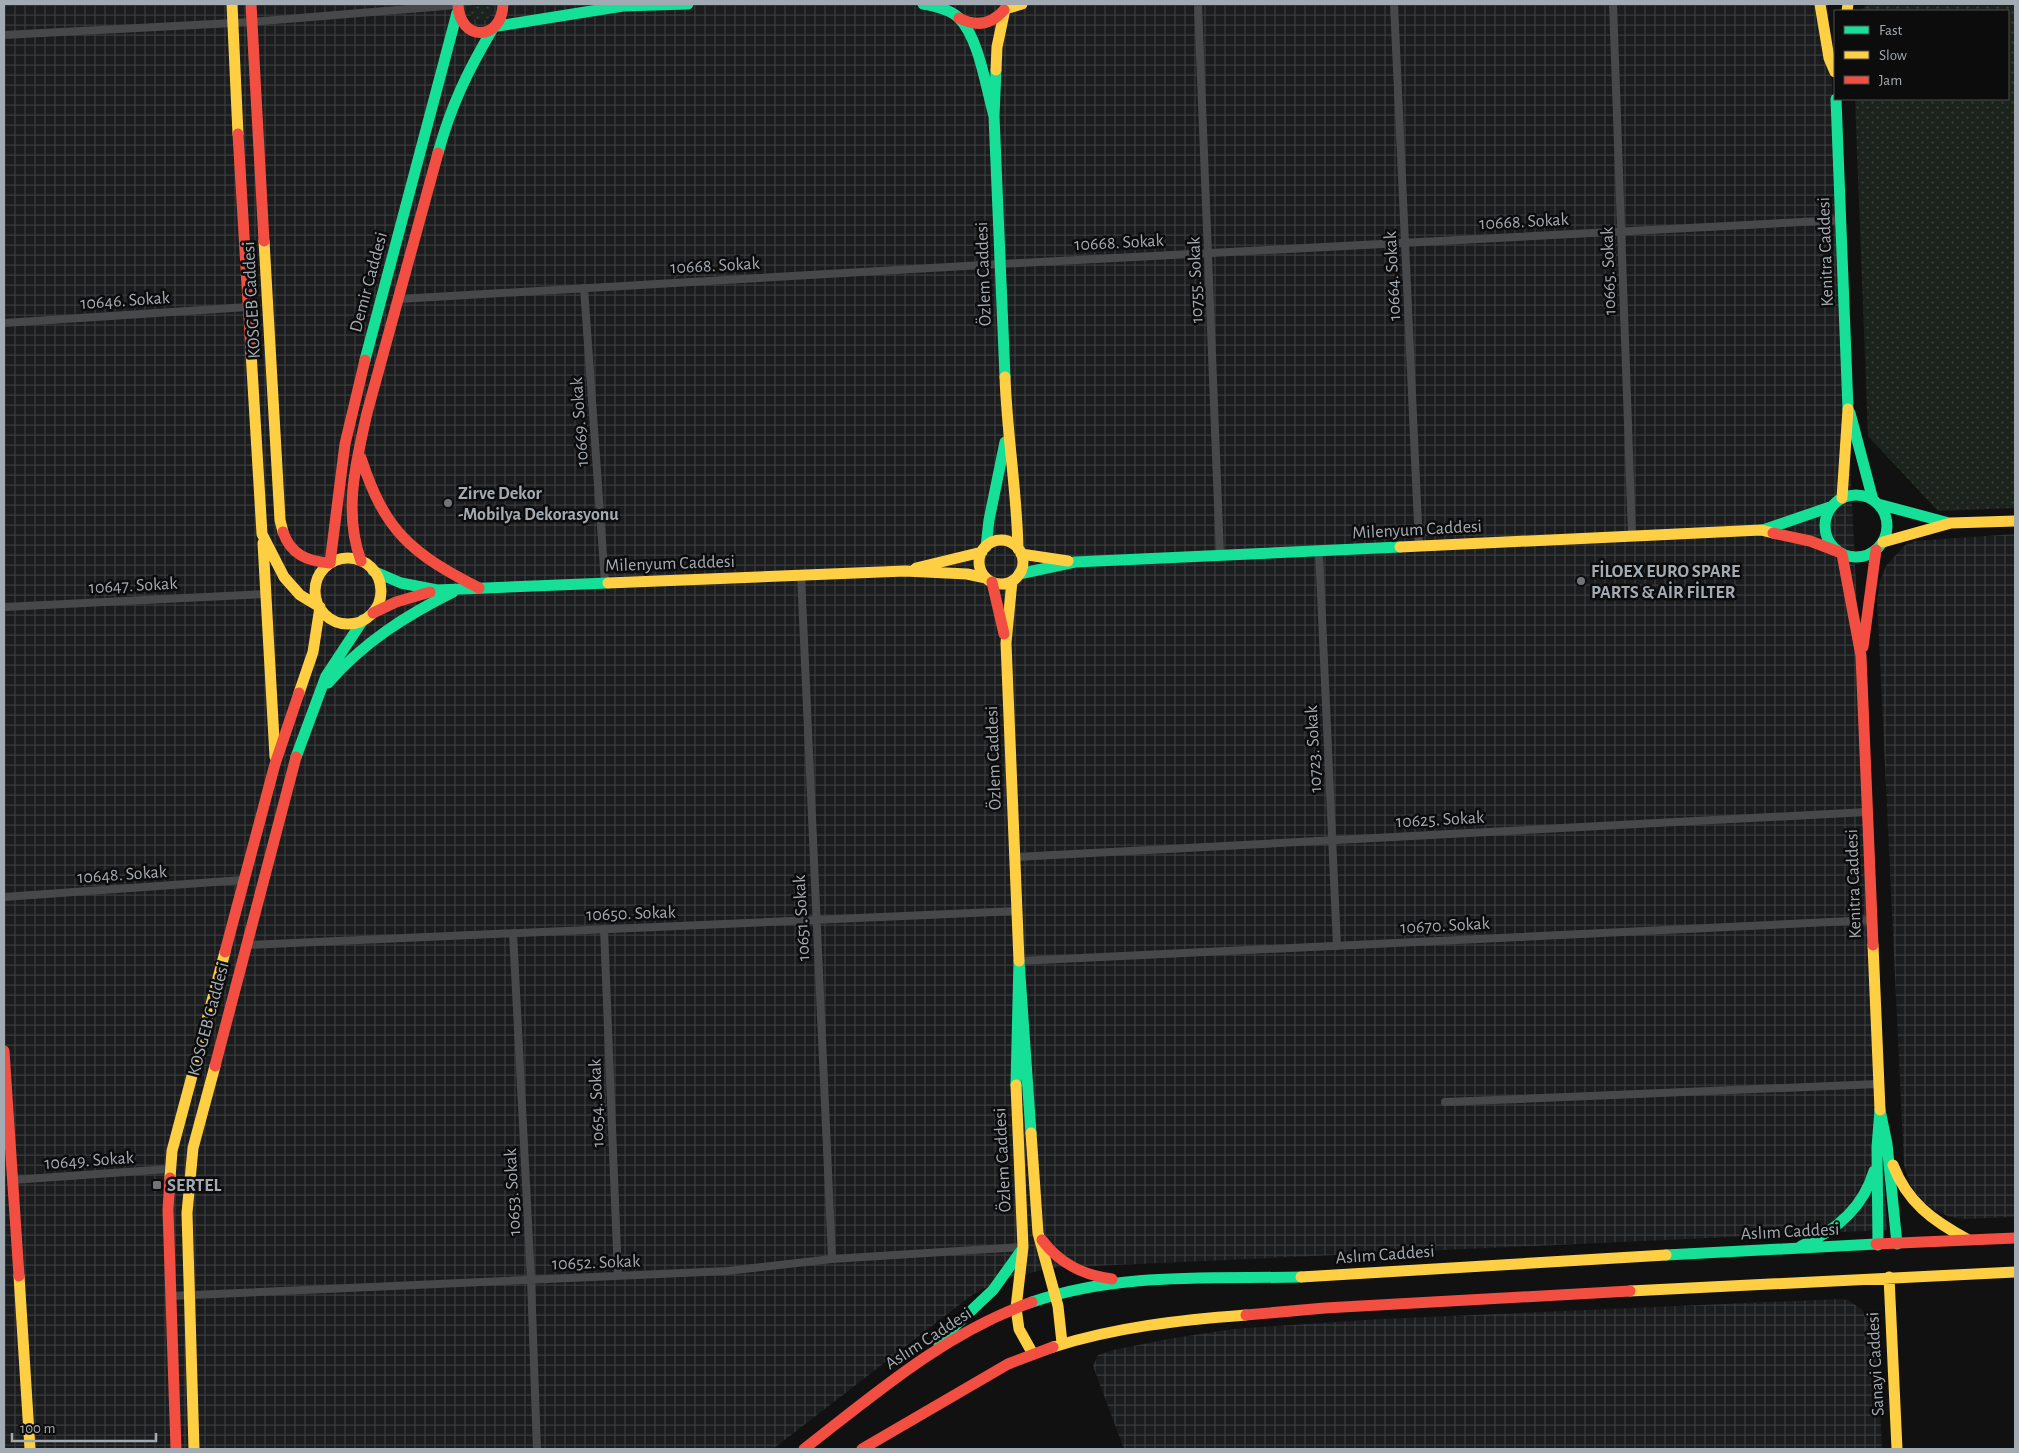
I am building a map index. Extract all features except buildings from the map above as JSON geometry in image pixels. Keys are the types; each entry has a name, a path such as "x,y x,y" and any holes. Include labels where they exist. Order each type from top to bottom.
{"street":[{"name":"KOSGEB Caddesi","path":"232,4 275,764"},
{"name":"KOSGEB Caddesi","path":"251,4 280,520 287,543 293,552 311,562 330,563"},
{"name":"Demir Caddesi","path":"361,561 354,540 351,518 359,452 367,413 447,120 464,78 504,14 503,4"},
{"path":"600,4 623,6 688,4"},
{"path":"923,4 939,6 959,18 976,25 984,24 1000,16 1005,6 1022,4"},
{"name":"Özlem Caddesi","path":"950,4 975,51 994,116"},
{"name":"10755. Sokak","path":"1198,4 1220,556"},
{"name":"10664. Sokak","path":"1394,4 1419,546"},
{"name":"10665. Sokak","path":"1613,4 1632,536"},
{"path":"1820,4 1829,58 1834,69"},
{"path":"4,35 252,22 457,7 464,26 470,31 485,33 495,28 623,6"},
{"name":"Özlem Caddesi","path":"1005,6 998,47 994,116 1007,431 1017,508 1019,551"},
{"name":"Demir Caddesi","path":"330,563 345,444 353,405 457,7"},
{"name":"Kenitra Caddesi","path":"1836,100 1848,404"},
{"name":"10668. Sokak","path":"399,299 1209,252 1841,220"},
{"name":"10669. Sokak","path":"584,288 605,583"},
{"name":"10646. Sokak","path":"4,323 248,307"},
{"path":"1842,498 1848,404"},
{"path":"1848,404 1876,502 1885,513 1888,523 1880,546 1861,656"},
{"name":"Özlem Caddesi","path":"984,549 1007,431"},
{"path":"359,452 376,502 394,531 406,544 430,562 481,588"},
{"path":"1762,530 1830,507 1842,498 1859,494 1876,502 1951,524"},
{"path":"1830,507 1824,527 1831,546 1840,553 1861,656"},
{"path":"1762,530 1810,541 1858,558 1880,546 1951,524 2015,521"},
{"name":"Milenyum Caddesi","path":"1075,562 1762,530"},
{"name":"KOSGEB Caddesi","path":"176,1449 170,1296 169,1169 176,1134 275,764 313,652 320,607 302,598 286,580 271,557 262,534"},
{"path":"905,571 984,549 999,541 1006,541 1019,551 1075,562"},
{"path":"984,549 980,566 989,580"},
{"path":"1016,578 1023,563 1019,551"},
{"name":"10723. Sokak","path":"1319,551 1337,946"},
{"path":"348,558 361,561 374,571 379,582 380,594 377,606 366,618 351,623 339,622 328,617 316,600 316,583 319,576 330,563 348,558"},
{"path":"905,571 967,574 998,584 1075,562"},
{"name":"Milenyum Caddesi","path":"374,571 401,583 437,590 458,590 905,571"},
{"name":"10651. Sokak","path":"802,575 832,1259"},
{"name":"Özlem Caddesi","path":"1016,578 1006,643 1019,961 1038,1233 1060,1318 1062,1343"},
{"name":"Özlem Caddesi","path":"989,580 1006,643"},
{"name":"Milenyum Caddesi","path":"366,618 396,602 437,590"},
{"path":"316,698 350,658 382,630 413,611 458,590"},
{"name":"10647. Sokak","path":"4,607 265,594"},
{"name":"KOSGEB Caddesi","path":"194,1449 188,1193 192,1155 293,765 316,698 334,662 366,618"},
{"name":"Kenitra Caddesi","path":"1861,656 1878,1084 1882,1145 1897,1244"},
{"name":"10625. Sokak","path":"1015,857 1868,812"},
{"name":"10648. Sokak","path":"4,897 243,880"},
{"name":"10650. Sokak","path":"246,945 1017,911"},
{"name":"10670. Sokak","path":"1019,961 1872,920"},
{"name":"10654. Sokak","path":"604,929 618,1276"},
{"name":"10653. Sokak","path":"513,933 531,1280 537,1449"},
{"name":"Özlem Caddesi","path":"1019,961 1015,1060 1023,1247 1016,1308 1019,1329 1033,1354"},
{"path":"4,1051 30,1449"},
{"path":"1445,1102 1878,1084"},
{"path":"1882,1145 1907,1197 1935,1222 1968,1240"},
{"path":"1794,1249 1823,1235 1856,1207 1872,1180 1882,1145"},
{"name":"Kenitra Caddesi","path":"1878,1245 1882,1145"},
{"name":"10649. Sokak","path":"12,1180 169,1169"},
{"path":"1038,1233 1051,1252 1068,1266 1098,1277 1124,1281"},
{"name":"Aslım Caddesi","path":"804,1449 919,1362 965,1331 1016,1308 1054,1295 1124,1281 1315,1276 1580,1259 2015,1238"},
{"path":"919,1362 948,1332 988,1297 1000,1283 1023,1247"},
{"name":"10652. Sokak","path":"170,1296 727,1272 832,1259 1023,1247"},
{"path":"862,1449 874,1440 1008,1364 1062,1343 1162,1322 1315,1309 1889,1277 2015,1272"},
{"name":"Sanayi Caddesi","path":"1889,1277 1897,1449"}],"shaded area":[{"path":"4,4 1828,4 1887,1230 1049,1268 997,1282 972,1295 773,1449 4,1449"},
{"path":"472,4 490,4 492,9 490,17 484,21 473,19 469,13"},
{"path":"1866,4 2015,4 2015,508 1938,511 1868,436 1855,100 2009,100 2009,10 1863,10"},
{"path":"2015,534 2015,1217 1965,1219 1950,1217 1934,1210 1920,1199 1910,1184 1904,1165 1877,598 1880,581 1886,566 1904,546 1914,541"},
{"path":"1848,1300 1861,1309 1872,1322 1876,1331 1882,1449 1124,1449 1093,1366 1098,1355 1113,1350 1233,1329 1380,1319"}],"traffic: fast":[{"path":"498,26 623,6 688,4"},
{"path":"923,4 951,12 966,27 977,50 994,116 996,70"},
{"path":"365,360 457,13"},
{"path":"438,153 448,120 461,90 492,30"},
{"path":"1836,100 1848,409"},
{"path":"994,116 1005,377"},
{"path":"1850,413 1873,500"},
{"path":"986,547 989,520 1005,442"},
{"path":"1850,495 1862,495 1878,504 1885,514 1887,526 1885,538 1878,548 1862,557 1850,557 1839,552 1830,543 1825,532 1825,520 1830,509 1839,500 1850,495"},
{"path":"1878,504 1949,523"},
{"path":"1763,530 1830,507"},
{"path":"1019,574 1075,562 1400,547"},
{"path":"373,571 401,583 437,590 608,583"},
{"path":"328,683 356,655 386,631 453,592"},
{"path":"296,757 326,676 363,620"},
{"path":"1016,1085 1019,961 1031,1133"},
{"path":"1878,1245 1877,1147 1880,1110 1887,1144 1897,1244"},
{"path":"1801,1246 1826,1233 1847,1217 1863,1196 1874,1171"},
{"path":"1666,1255 1876,1244"},
{"path":"938,1342 993,1290 1021,1251"},
{"path":"1032,1302 1065,1292 1132,1281 1301,1277"}],"traffic: slow":[{"path":"232,4 238,134"},
{"path":"996,70 997,47 1005,9 1022,4"},
{"path":"1820,4 1829,58 1834,70"},
{"path":"1847,10 1848,4"},
{"path":"264,241 280,520 283,532"},
{"path":"251,352 262,534 284,577 300,595 320,607 313,652 299,693"},
{"path":"1005,377 1018,549"},
{"path":"1842,498 1848,409"},
{"path":"1883,542 1951,523 2015,521"},
{"path":"1400,547 1761,530 1773,533"},
{"path":"1001,540 1013,544 1019,550 1023,562 1019,574 1013,580 1001,584 989,580 983,574 979,562 983,550 989,544 1001,540"},
{"path":"263,543 275,757"},
{"path":"916,568 982,552"},
{"path":"1021,554 1068,561"},
{"path":"348,558 360,561 371,568 378,579 381,591 378,603 371,614 360,621 348,624 336,621 325,614 318,603 315,591 318,579 325,568 336,561 348,558"},
{"path":"608,583 905,571 967,574 986,578"},
{"path":"1012,581 1006,643 1019,961"},
{"path":"1873,945 1880,1110"},
{"path":"170,1178 172,1151 225,952"},
{"path":"194,1449 187,1213 193,1148 215,1066"},
{"path":"1016,1085 1023,1247 1016,1308 1019,1329 1033,1354"},
{"path":"1031,1133 1038,1233 1058,1306 1062,1343"},
{"path":"1893,1165 1906,1190 1922,1209 1943,1225 1967,1239"},
{"path":"1301,1277 1666,1255"},
{"path":"1630,1291 2015,1272"},
{"path":"19,1276 30,1449"},
{"path":"1889,1277 1897,1449"},
{"path":"1053,1347 1100,1334 1148,1325 1246,1315"}],"traffic: jam":[{"path":"251,4 264,241"},
{"path":"458,4 460,16 465,25 472,31 481,32 489,31 496,25 501,16 503,4"},
{"path":"959,18 971,23 983,23 994,19 1004,10"},
{"path":"238,134 251,352"},
{"path":"361,561 356,543 352,506 359,450 367,413 438,153"},
{"path":"283,532 290,546 301,555 314,561 330,563 345,444 365,360"},
{"path":"361,458 380,505 403,538 435,563 479,588"},
{"path":"1773,533 1810,541 1839,552"},
{"path":"1863,647 1876,550"},
{"path":"1842,554 1861,656 1873,945"},
{"path":"992,582 1004,634"},
{"path":"373,613 396,602 430,592"},
{"path":"225,952 275,764 299,693"},
{"path":"215,1066 296,757"},
{"path":"4,1051 19,1276"},
{"path":"170,1178 168,1210 176,1449"},
{"path":"1876,1244 2015,1238"},
{"path":"1042,1240 1064,1262 1091,1275 1112,1279"},
{"path":"1246,1315 1325,1308 1630,1291"},
{"path":"804,1449 885,1386 941,1347 1000,1315 1032,1302"},
{"path":"862,1449 1008,1364 1053,1347"}],"place":[{"name":"Zirve Dekor -Mobilya Dekorasyonu","path":"448,503"},
{"name":"FİLOEX EURO SPARE PARTS & AİR FİLTER","path":"1581,581"},
{"name":"SERTEL","path":"157,1185"}]}
